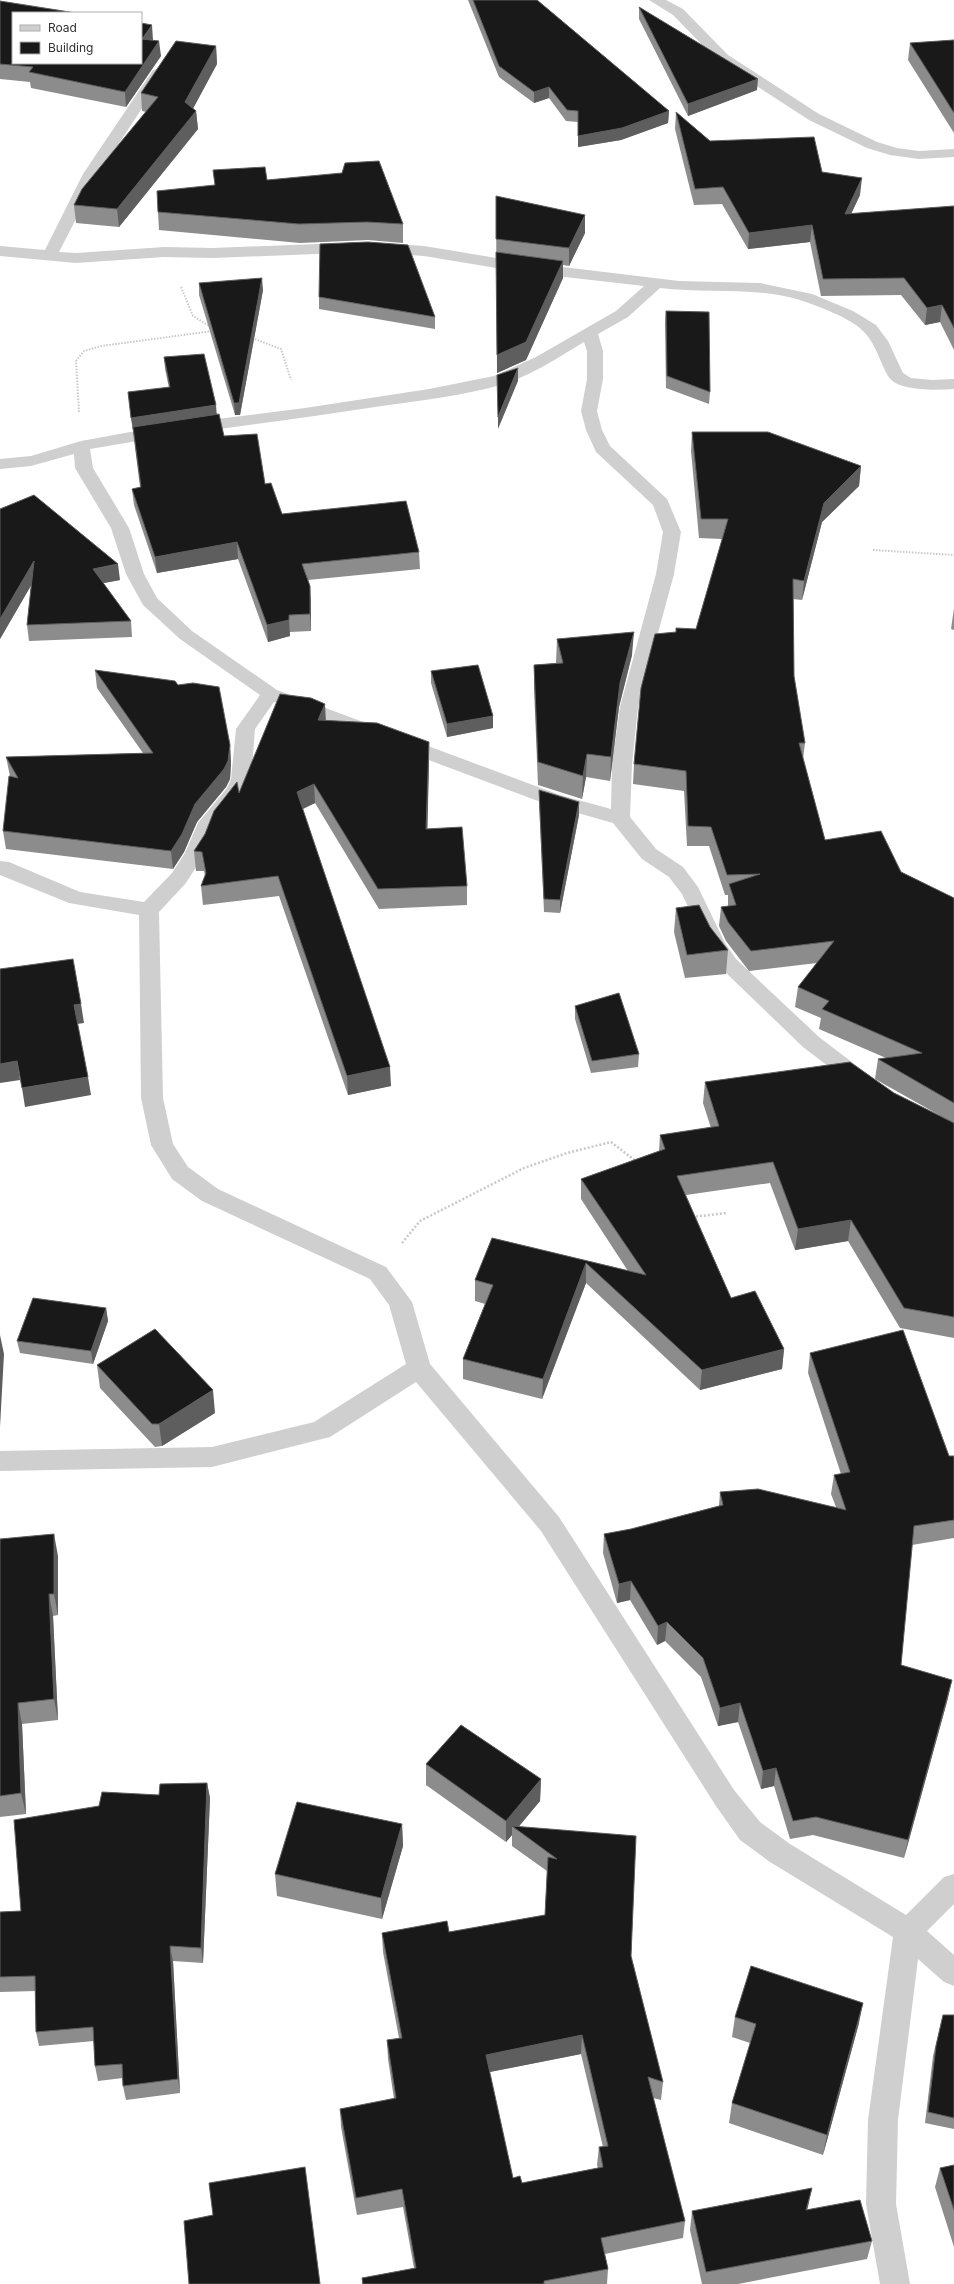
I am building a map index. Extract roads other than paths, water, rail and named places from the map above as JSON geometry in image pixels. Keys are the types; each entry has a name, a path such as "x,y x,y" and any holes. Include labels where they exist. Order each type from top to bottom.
{"street":[{"path":"656,0 678,12 723,58 814,117 872,145 895,152 919,155 954,153"},
{"path":"50,255 91,174 168,58"},
{"path":"0,251 76,258 164,252 213,253 368,247 424,251 521,267 577,272 656,284 760,288 806,297 847,314 870,328 880,341 896,376 906,382 932,385 954,384"},
{"path":"0,464 50,457 81,446 170,430 305,413 429,394 499,380 542,360 622,314 656,284"},
{"path":"590,333 595,350 595,379 589,411 594,430 602,448 661,503 672,532 665,574 629,707 622,764 620,818"},
{"path":"81,446 84,468 120,528 135,574 149,600 186,635 270,694 539,795 620,818 649,854 676,872 691,892 716,945 729,964 743,979 812,1042 880,1094"},
{"path":"270,694 246,729 241,779 235,791 205,828 195,854 179,878 164,892 149,910 152,1098 162,1145 180,1173 210,1195 378,1273 400,1302 419,1368 550,1524 725,1798 750,1831 780,1853 908,1931 954,1973"},
{"path":"0,868 9,869 76,898 149,910"},
{"path":"0,1461 212,1457 321,1430 419,1368"},
{"path":"895,2284 881,2204 883,2120 908,1931 954,1886"}]}
